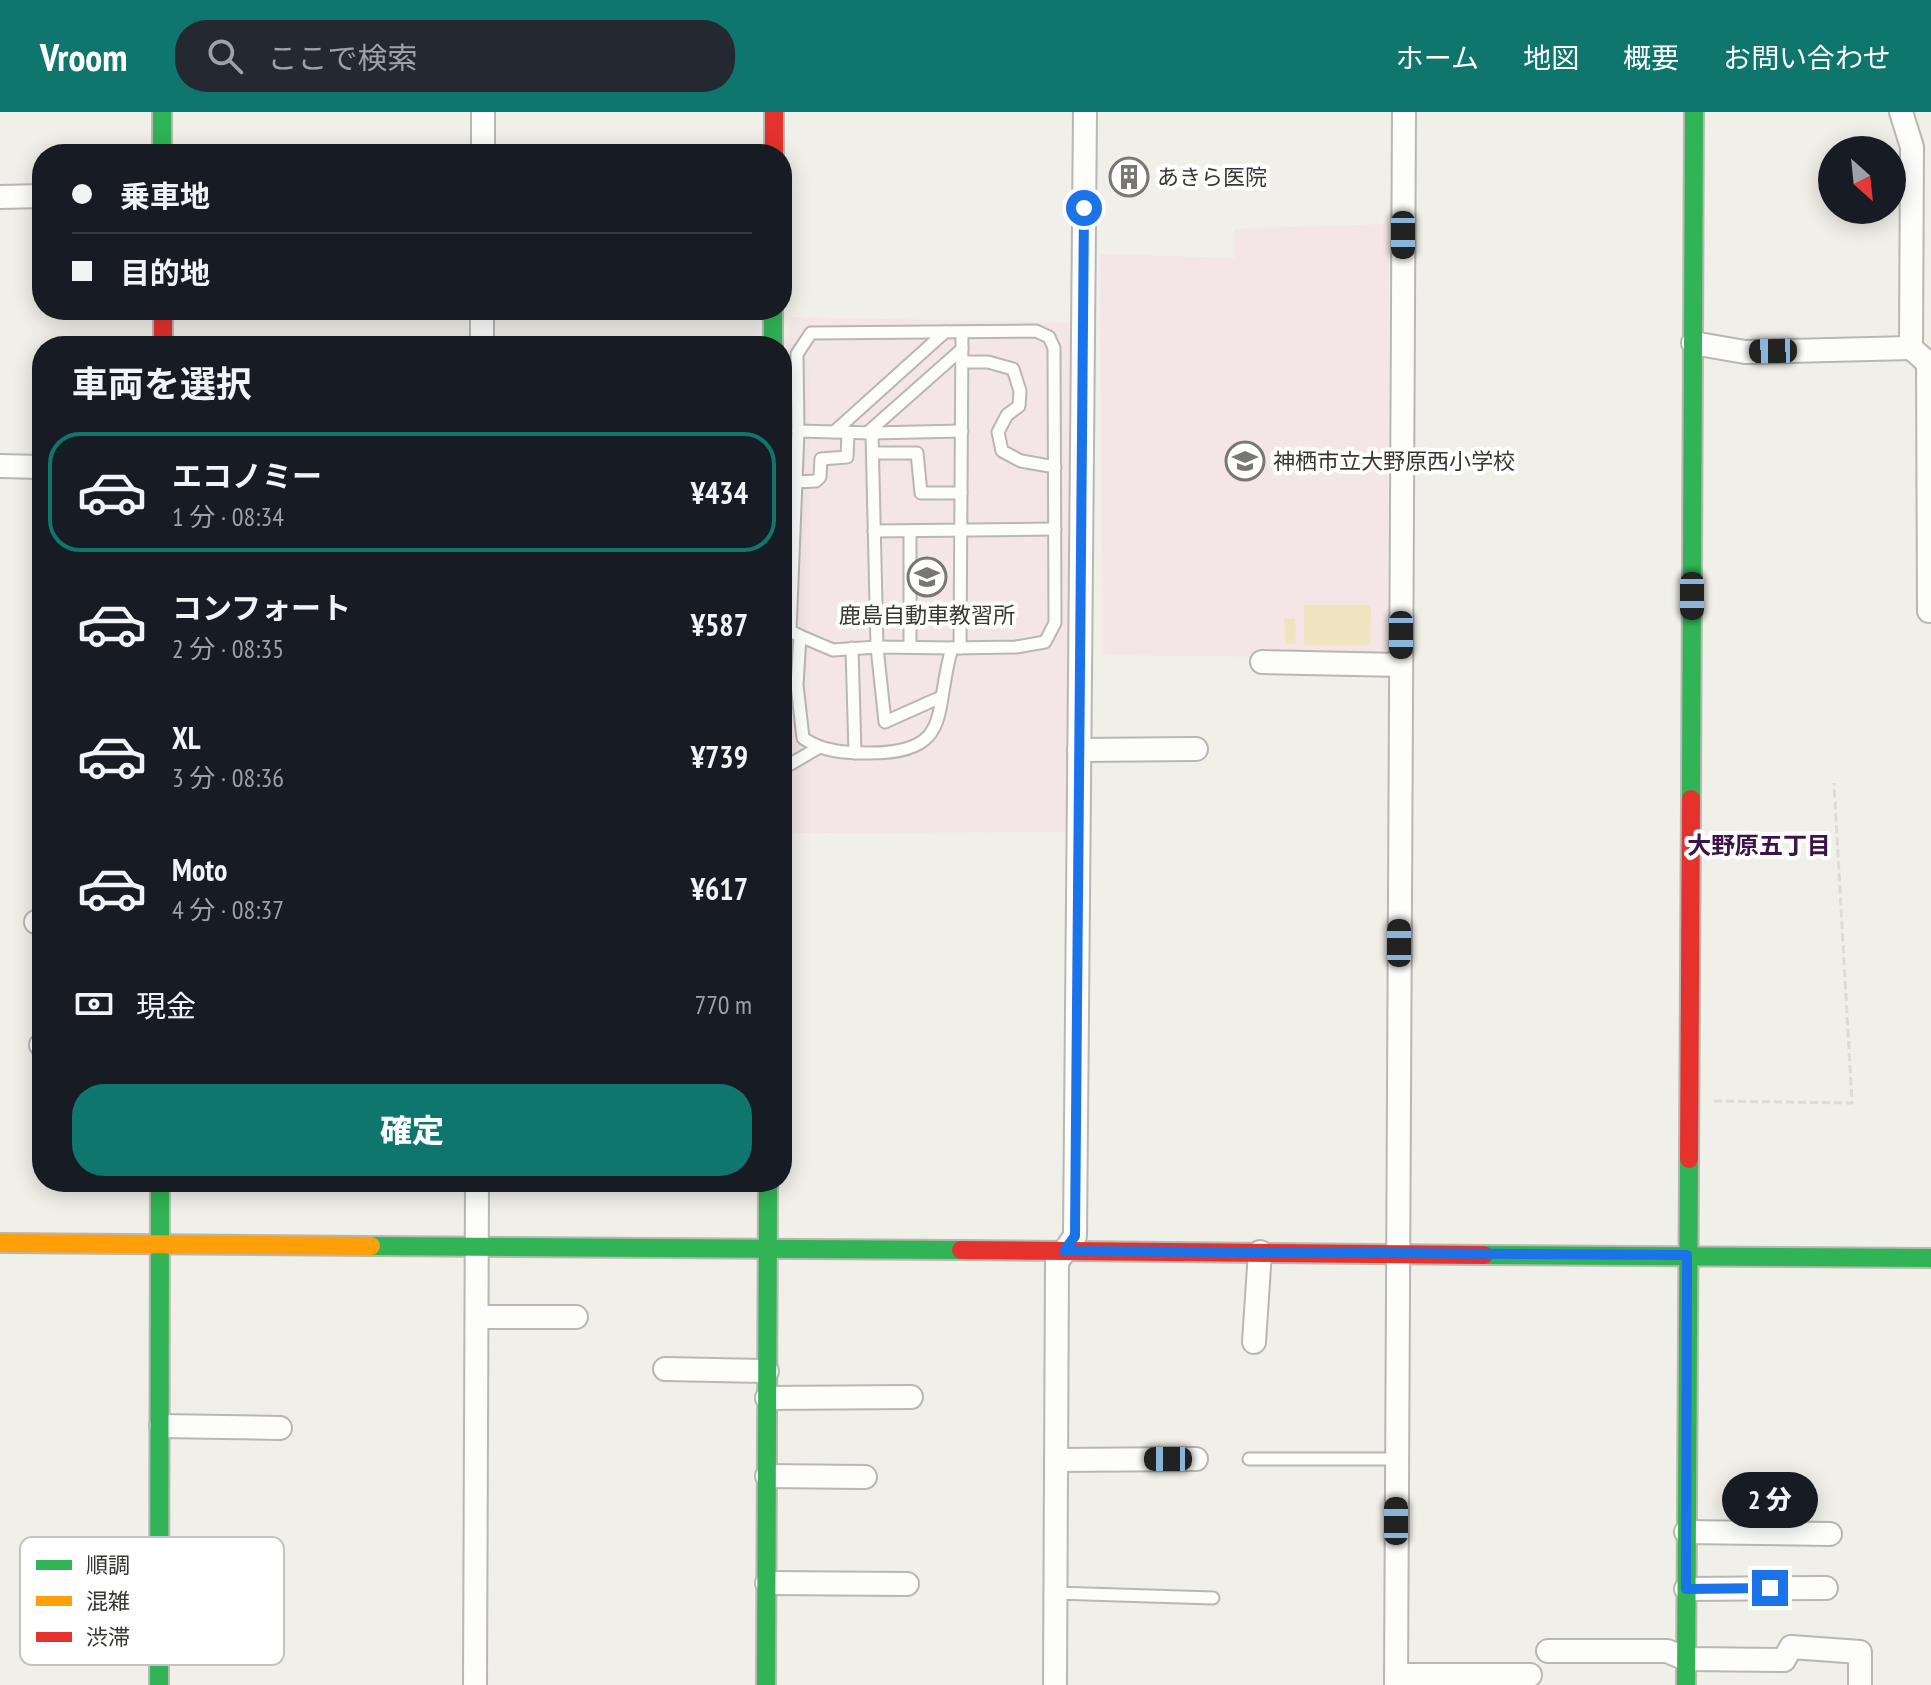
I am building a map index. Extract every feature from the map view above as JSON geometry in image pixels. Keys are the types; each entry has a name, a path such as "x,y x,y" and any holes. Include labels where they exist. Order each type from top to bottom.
{"street":[{"path":"162,112 162,144"},
{"path":"483,112 483,144"},
{"path":"774,112 774,144"},
{"path":"1055,1685 1057,1262 1075,1236 1085,112"},
{"path":"1404,112 1396,1680 1530,1675"},
{"path":"1686,1685 1694,112"},
{"path":"1901,112 1912,147 1911,348"},
{"path":"0,197 32,196"},
{"path":"1693,343 1745,352 1911,348 1928,363 1929,611"},
{"path":"0,466 32,467"},
{"path":"1262,662 1401,665"},
{"path":"1079,750 1196,749"},
{"path":"160,1192 160,1537"},
{"path":"475,1685 477,1192"},
{"path":"766,1685 768,1192"},
{"path":"0,1243 1931,1258"},
{"path":"1254,1342 1260,1252"},
{"path":"477,1317 576,1317"},
{"path":"665,1369 767,1371"},
{"path":"767,1398 911,1397"},
{"path":"161,1426 280,1428"},
{"path":"1056,1460 1196,1459"},
{"path":"767,1476 865,1477"},
{"path":"1686,1532 1830,1534"},
{"path":"767,1583 907,1584"},
{"path":"1686,1589 1826,1588"},
{"path":"1548,1651 1667,1651 1686,1659 1784,1660 1791,1647 1860,1652 1860,1685"},
{"path":"159,1665 159,1685"}],"lane":[{"path":"792,581 798,431 797,354 811,333 1036,331 1049,337 1054,348 1055,623 1045,642 1016,647 833,650 792,632"},
{"path":"834,432 945,332"},
{"path":"800,636 797,685 803,738 818,748 855,753 901,753 926,742 938,721 941,697 956,648 961,530 962,332"},
{"path":"869,433 962,349"},
{"path":"962,362 988,362 1013,369 1020,391 1019,406 1007,415 998,432 1002,451 1021,461 1055,467"},
{"path":"798,431 962,431"},
{"path":"796,482 816,481 820,477 821,459 847,457 848,432"},
{"path":"869,433 873,453 877,647 885,722 941,697"},
{"path":"873,453 917,453 921,493 961,493"},
{"path":"874,531 1055,529"},
{"path":"910,531 910,647"},
{"path":"852,648 855,753"},
{"path":"792,763 818,748"},
{"path":"1249,1459 1396,1459"},
{"path":"1055,1593 1213,1598"}],"path":[{"path":"1691,1101 1852,1103 1834,783"}],"shaded area":[{"name":"神栖市立大野原西小学校","path":"1389,224 1388,658 1102,655 1100,254 1234,258 1234,229"},
{"name":"鹿島自動車教習所","path":"792,317 1071,323 1067,832 792,833"},
{"path":"1304,605 1371,605 1370,645 1304,645"},
{"path":"1284,619 1295,619 1296,644 1285,644"}],"traffic: fast":[{"path":"162,112 162,144"},
{"path":"1691,799 1694,112"},
{"path":"773,320 773,336"},
{"path":"1686,1685 1689,1159"},
{"path":"159,1537 160,1192"},
{"path":"766,1685 768,1192"},
{"path":"371,1246 961,1250"},
{"path":"1484,1255 1931,1258"},
{"path":"159,1665 159,1685"}],"traffic: slow":[{"path":"0,1243 371,1246"}],"traffic: jam":[{"path":"774,112 774,144"},
{"path":"163,320 163,336"},
{"path":"1689,1159 1691,799"},
{"path":"961,1250 1484,1255"}],"place":[{"name":"あきら医院","path":"1129,177"},
{"name":"神栖市立大野原西小学校","path":"1245,461"},
{"name":"鹿島自動車教習所","path":"927,577"}],"district":[{"name":"大野原五丁目","path":"1759,846"}],"route":[{"path":"1084,208 1075,1236 1064,1251 1687,1255 1686,1589 1770,1588"}]}
